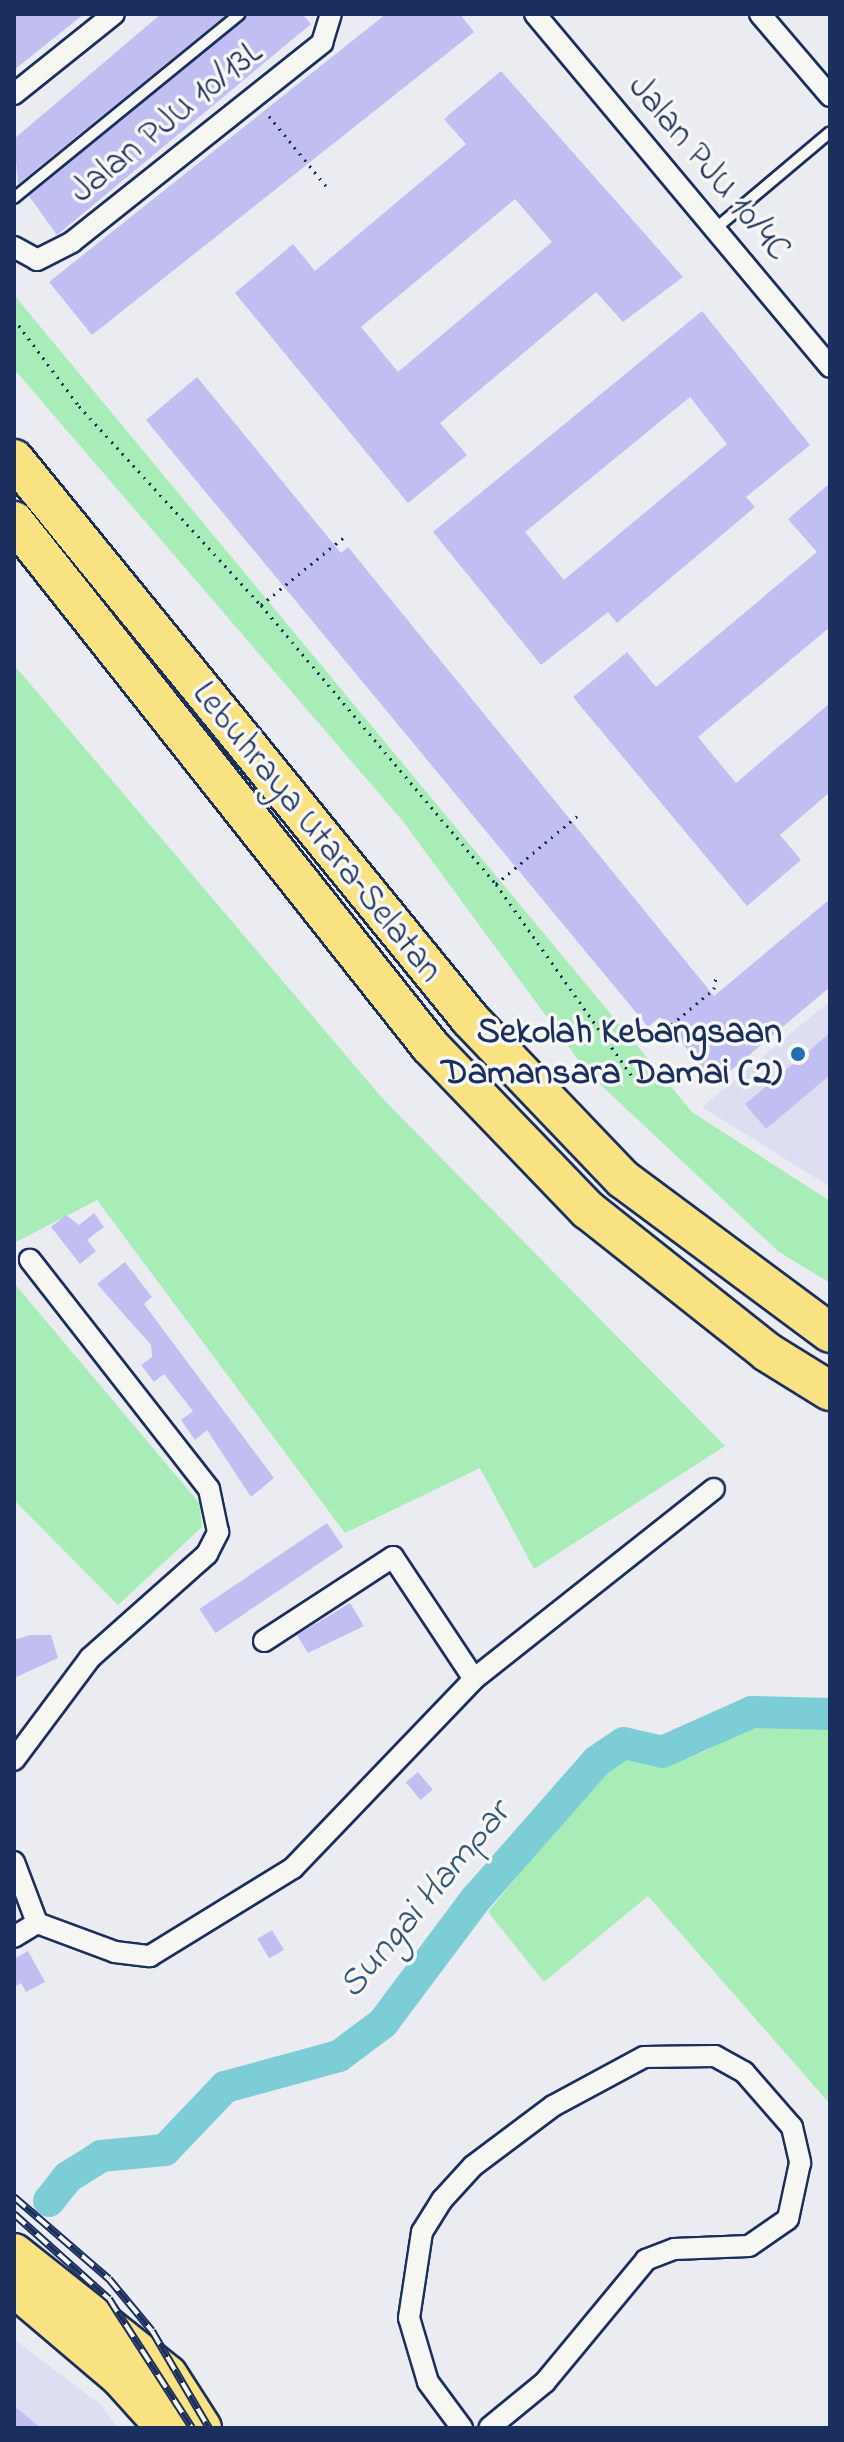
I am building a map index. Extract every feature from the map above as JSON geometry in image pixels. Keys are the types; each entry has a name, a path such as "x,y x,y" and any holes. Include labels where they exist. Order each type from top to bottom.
{"highway":[{"name":"Lebuhraya Utara–Selatan","path":"14,459 470,1019 623,1179 830,1333"},
{"name":"Lebuhraya Utara–Selatan","path":"14,521 430,1046 588,1210 767,1352 830,1391"},
{"path":"14,2253 138,2348 168,2375 202,2428"},
{"path":"14,2287 159,2425"}],"street":[{"path":"14,94 114,14"},
{"name":"Jalan PJU 10/4C","path":"535,14 830,367"},
{"path":"760,14 830,96"},
{"name":"Jalan PJU 10/13L","path":"14,247 37,260 72,242 331,22"},
{"path":"14,1760 90,1658 207,1554 218,1532 209,1489 30,1260"},
{"path":"14,1862 37,1923 115,1952 150,1956 293,1868 474,1679 714,1489"},
{"path":"264,1641 393,1557 474,1679"},
{"path":"14,1937 37,1923"},
{"path":"462,2428 428,2382 409,2318 422,2232 442,2200 553,2106 644,2057 715,2056 744,2072 792,2127 800,2163 788,2219 749,2246 674,2249 646,2260 545,2382 489,2428"}],"lane":[{"path":"14,198 240,14"},
{"path":"715,229 830,132"}],"path":[{"path":"269,116 326,186"},
{"path":"14,319 79,406 261,605 496,884 631,1075"},
{"path":"261,605 344,537"},
{"path":"496,884 577,816"},
{"path":"653,1040 714,989 716,977"}],"shaded area":[{"name":"Sekolah Kebangsaan Damansara Damai (2)","path":"830,1001 830,1187 702,1107"},
{"path":"14,2339 102,2406 118,2428 14,2428"}],"green space":[{"path":"14,295 692,1112 830,1201 830,1283 779,1252 588,1073 402,820 14,369"},
{"path":"14,665 383,1099 725,1446 534,1569 480,1468 345,1533 97,1200 14,1243"},
{"path":"14,1283 200,1504 202,1527 118,1605 14,1500"},
{"path":"830,1724 830,2104 648,1896 544,1982 488,1912 598,1778 629,1755 661,1761 703,1752 754,1725"}],"building":[{"path":"14,14 84,14 14,70"},
{"path":"161,14 227,14 18,184 14,139"},
{"path":"248,14 302,14 311,24 57,235 29,196"},
{"path":"386,14 460,14 474,32 92,335 49,282"},
{"path":"501,71 683,277 623,322 596,292 440,423 467,455 408,503 235,293 293,244 315,271 466,144 444,119","holes":["515,199 552,242 398,372 361,327"]},
{"path":"702,311 810,445 746,497 755,507 617,623 608,612 541,665 433,532","holes":["690,397 727,444 564,580 525,532"]},
{"path":"197,377 341,553 348,547 714,996 830,899 830,987 716,1083 660,1017 648,1027 146,420"},
{"path":"830,483 830,627 698,737 736,783 830,703 830,792 780,835 801,860 747,906 573,697 627,652 656,687 817,552 788,519"},
{"path":"830,1033 830,1075 766,1129 745,1104"},
{"path":"94,1213 104,1227 87,1240 96,1251 80,1264 51,1227 66,1215 79,1225"},
{"path":"125,1262 152,1297 144,1304 274,1478 251,1497 207,1430 195,1440 181,1420 193,1411 164,1374 154,1382 141,1365 152,1357 151,1345 97,1284"},
{"path":"327,1523 343,1547 216,1633 199,1609"},
{"path":"350,1603 364,1626 308,1653 297,1635"},
{"path":"30,1635 51,1635 58,1658 14,1678 14,1640"},
{"path":"418,1772 433,1790 421,1800 406,1782"},
{"path":"272,1930 284,1950 269,1958 257,1939"},
{"path":"28,1951 45,1982 26,1992 21,1983 14,1987 14,1959"},
{"path":"14,2406 41,2428 14,2428"}],"waterway":[{"name":"Sungai Hampar","path":"49,2201 68,2177 101,2156 165,2150 225,2087 339,2056 383,2023 475,1900 597,1761 624,1743 662,1752 752,1712 830,1714"}],"railway":[{"path":"14,2197 109,2279 152,2331 209,2428"},
{"path":"14,2214 109,2299 192,2428"}],"place":[{"name":"Sekolah Kebangsaan Damansara Damai (2)","path":"798,1054"}]}
